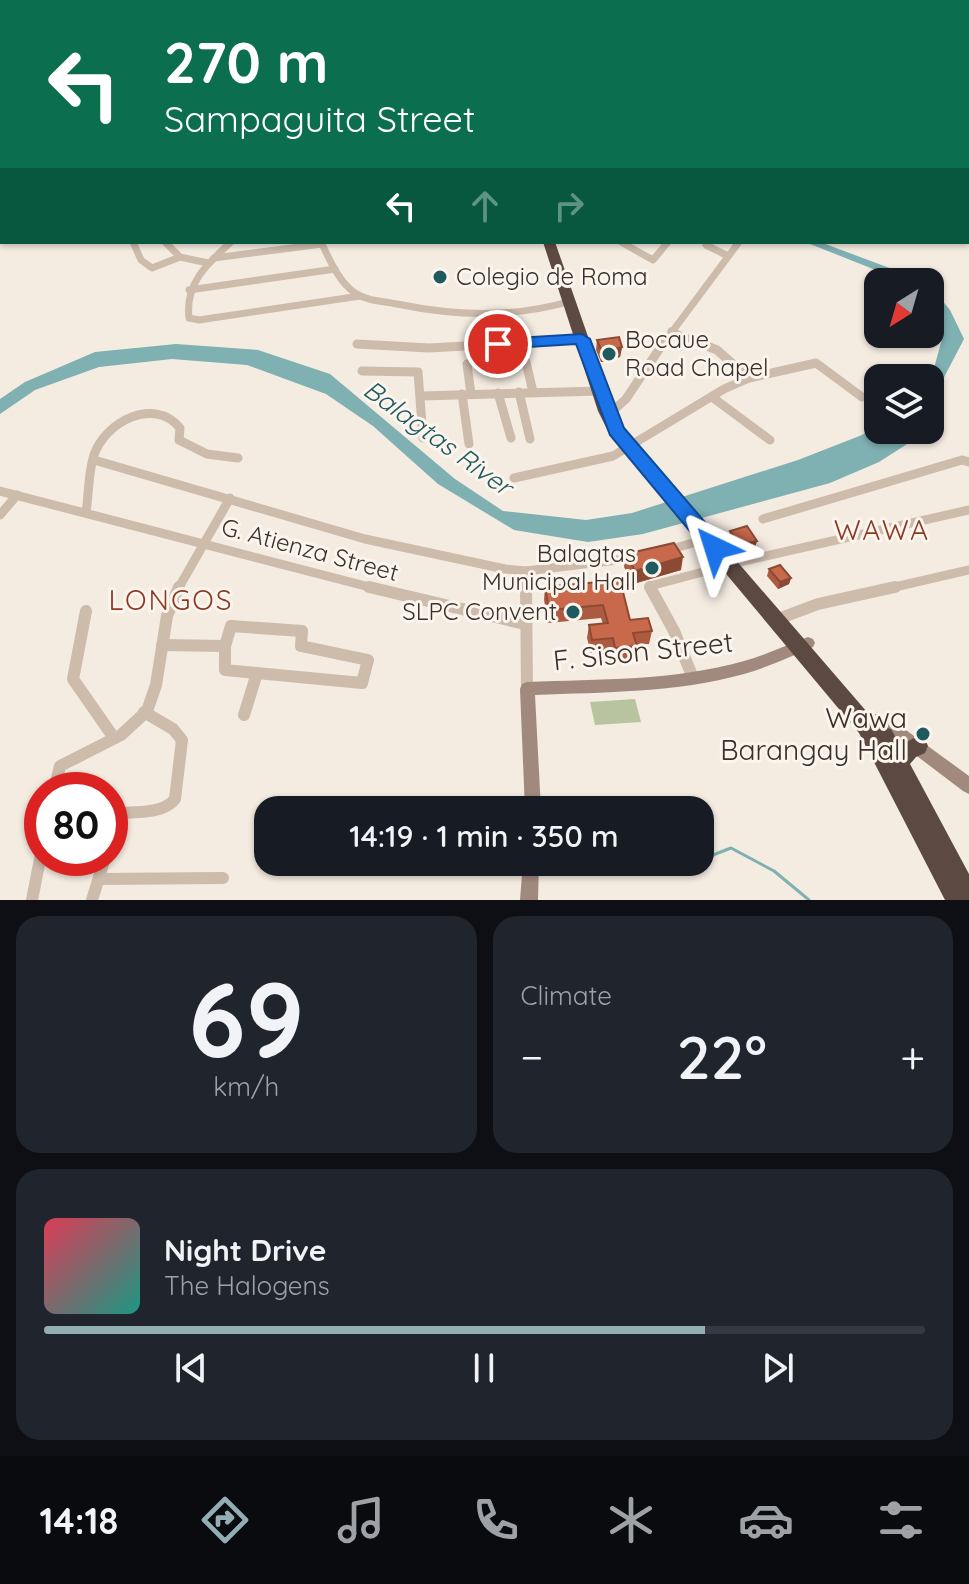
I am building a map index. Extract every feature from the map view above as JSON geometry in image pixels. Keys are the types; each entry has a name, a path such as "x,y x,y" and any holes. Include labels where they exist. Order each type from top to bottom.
{"highway":[{"path":"550,244 608,415 629,449 871,724 899,762 969,897"},
{"path":"871,724 957,900"},
{"path":"899,762 909,750 918,746"}],"street":[{"path":"134,244 141,260 152,268 180,257 211,261 316,244"},
{"path":"167,244 180,257"},
{"path":"229,244 189,290 188,316 195,320 360,296 418,309 467,315 518,315 568,302"},
{"path":"322,244 335,269 360,296"},
{"path":"625,244 653,260 666,244"},
{"path":"608,415 626,399 671,331 737,244"},
{"path":"706,245 728,256"},
{"path":"189,290 335,269"},
{"path":"671,331 717,350 749,378"},
{"path":"357,344 429,348 582,339"},
{"path":"526,362 533,392"},
{"path":"514,478 561,469 629,449 712,397 749,378 816,363 862,397"},
{"path":"467,364 469,444"},
{"path":"362,371 416,370 423,438"},
{"path":"421,396 600,391"},
{"path":"519,392 530,439"},
{"path":"498,393 511,438"},
{"path":"712,397 770,440"},
{"path":"86,512 98,447 126,417 145,412 179,424 177,437 189,446 214,456 238,458"},
{"path":"94,460 371,541 526,571 643,556"},
{"path":"763,519 962,460 969,462"},
{"name":"G. Atienza Street","path":"0,491 341,580 525,624"},
{"path":"0,515 17,495"},
{"path":"58,772 60,766 93,752 137,723 144,712 159,671 168,614 202,542 230,498"},
{"path":"693,678 674,631 650,586 748,560 969,510"},
{"path":"657,553 704,536"},
{"path":"793,636 790,612 969,570"},
{"path":"526,571 525,624 532,796"},
{"path":"86,611 73,679 114,738"},
{"path":"231,626 302,631 301,646 368,660 362,683 257,673 225,670 225,646 231,626"},
{"name":"F. Sison Street","path":"527,689 693,678 758,664 793,636"},
{"path":"162,645 225,646"},
{"path":"244,715 257,673"},
{"path":"128,812 169,807 175,799 182,740 173,729 144,712"},
{"path":"871,724 918,746 969,786"},
{"path":"32,900 37,876"},
{"path":"92,900 100,876"},
{"path":"529,900 530,876"},
{"path":"99,879 223,878"}],"green space":[{"path":"635,699 641,722 595,725 590,702"}],"water":[{"path":"810,244 825,244 890,268 871,268"},
{"path":"944,303 964,339 944,377 944,364 935,364 940,348 944,348"},
{"path":"176,344 258,350 330,374 455,479 503,511 586,520 632,513 798,460 864,434 864,444 907,444 879,462 830,483 643,534 588,542 514,530 438,484 373,426 326,394 247,365 172,359 99,367 35,390 0,414 0,399 25,382 95,352"}],"building":[{"path":"619,337 622,347 602,352 597,340"},
{"path":"747,526 757,541 740,545 730,531"},
{"path":"674,543 683,557 635,571 626,554"},
{"path":"780,565 791,578 780,582 769,569"},
{"path":"620,580 630,620 648,618 652,631 633,633 637,646 615,648 613,638 592,640 589,625 608,623 603,605 549,610 545,587"}],"waterway":[{"path":"714,855 731,848 774,871 809,900"}],"place":[{"name":"Colegio de Roma","path":"440,277"},
{"name":"Bocaue Road Chapel","path":"609,354"},
{"name":"Balagtas Municipal Hall","path":"652,568"},
{"name":"SLPC Convent","path":"573,612"},
{"name":"Wawa Barangay Hall","path":"923,734"}],"district":[{"name":"WAWA","path":"882,530"},
{"name":"LONGOS","path":"171,600"}],"route":[{"path":"498,344 582,339 606,411 616,431 715,548"}],"water label":[{"name":"Balagtas River","path":"438,438"}]}
